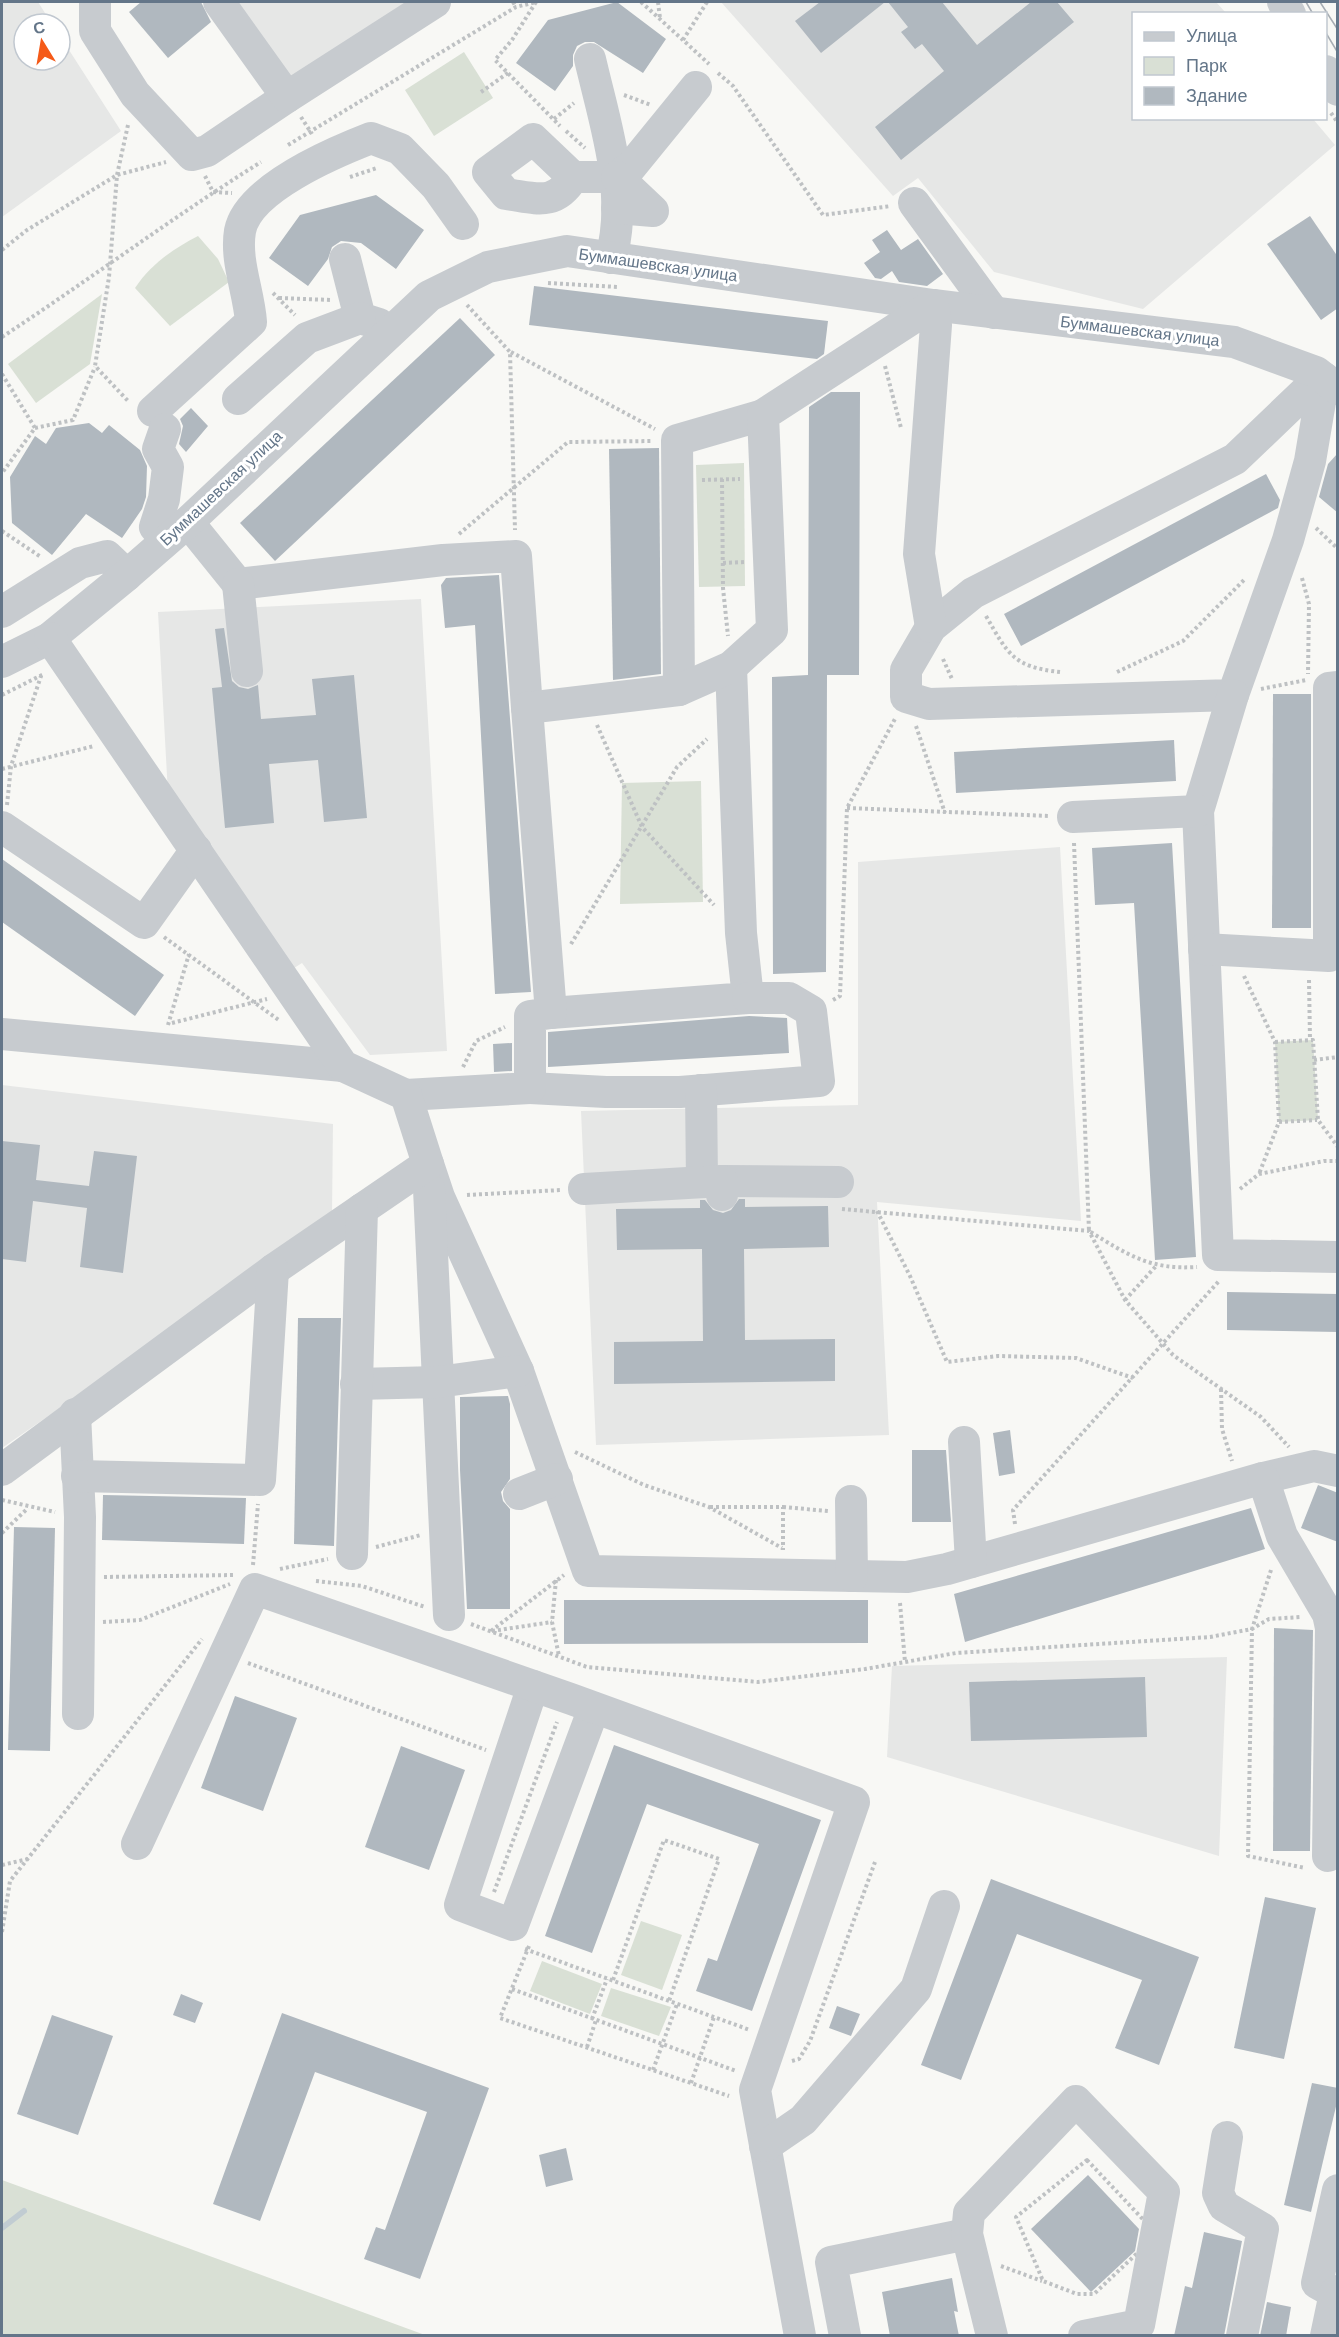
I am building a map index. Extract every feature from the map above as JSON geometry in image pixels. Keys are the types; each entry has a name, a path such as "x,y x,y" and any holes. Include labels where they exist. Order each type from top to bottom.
{"street":[{"path":"75,2 95,16 135,94 192,155 207,151 435,2"},
{"path":"219,2 287,97"},
{"path":"593,72 617,177 617,233 611,258"},
{"path":"1327,73 1338,90"},
{"path":"573,177 617,177 630,168 696,87"},
{"path":"247,670 238,584 177,531 155,527 164,499 168,467 158,449 150,415 251,322 250,302 240,261 240,229 251,211 271,188 338,151 371,138 400,149 436,186 463,224"},
{"path":"914,203 994,313"},
{"name":"Буммашевская улица","path":"2,662 53,658 127,574 177,531 392,328 429,296 488,267 567,251 933,305 1234,342 1316,372 1331,384"},
{"path":"345,259 358,309 392,328"},
{"path":"679,690 677,440 763,415 933,305 936,325 919,554 931,627"},
{"path":"238,399 307,338 358,309"},
{"path":"237,335 269,372"},
{"path":"1331,384 1288,540 1233,695 1198,811 1218,950 1216,1207 1230,1255 1338,1257"},
{"path":"1233,695 929,704 906,697 906,670 931,627 973,593 1235,459 1306,391 1331,384"},
{"path":"527,708 679,690 731,667 772,630 763,415"},
{"path":"2,612 80,563 107,556 127,574"},
{"path":"238,584 443,560 516,556 527,708 540,1015 530,1088"},
{"path":"53,658 120,739 343,1066"},
{"path":"731,667 731,716 741,933 748,998"},
{"path":"1218,950 1325,955 1329,688 1338,687"},
{"path":"1073,817 1198,811"},
{"path":"3,829 144,923 196,850"},
{"path":"2,1034 163,1033 343,1066 406,1095 530,1088 606,1092 701,1090 819,1081 811,1011 789,998 748,998 540,1015"},
{"path":"701,1090 715,1186"},
{"path":"406,1095 439,1197 518,1371 588,1571 783,1562 852,1576 898,1576 947,1569 1251,1481 1323,1469"},
{"path":"2,1470 273,1270 428,1164"},
{"path":"428,1164 449,1615"},
{"path":"584,1189 838,1182"},
{"path":"352,1554 362,1209"},
{"path":"77,1476 260,1480 273,1270"},
{"path":"356,1384 438,1382 518,1371"},
{"path":"75,1414 80,1517 78,1714"},
{"path":"964,1442 971,1562"},
{"path":"519,1494 556,1479"},
{"path":"1251,1481 1328,1614 1334,1630 1317,1862"},
{"path":"851,1507 852,1576"},
{"path":"137,1844 255,1589 854,1802 755,2090 800,2336"},
{"path":"533,1686 460,1905 513,1925 594,1708"},
{"path":"765,2146 803,2121 916,1989 944,1906"},
{"path":"992,2336 968,2235 969,2213 1076,2101 1164,2192 1139,2325 1084,2336"},
{"path":"1227,2137 1218,2193 1224,2206 1263,2229 1242,2336"},
{"path":"1326,2336 1336,2292 1317,2283 1338,2190"},
{"path":"845,2336 831,2262 968,2235"}],"path":[{"path":"513,2 516,7"},
{"path":"536,2 512,40 495,60 564,129 617,177"},
{"path":"641,2 733,86 824,215 914,203"},
{"path":"658,2 660,19"},
{"path":"683,40 706,2"},
{"path":"593,72 674,114"},
{"path":"481,92 508,73"},
{"path":"2,473 35,428 73,420 96,366 109,277 117,175 135,94"},
{"path":"2,250 27,230 117,175 192,155 199,162 213,192"},
{"path":"546,282 628,288"},
{"path":"269,289 314,335"},
{"path":"472,297 462,301 510,352 677,440"},
{"path":"277,298 358,309"},
{"path":"878,342 896,401 902,430"},
{"path":"510,352 516,556"},
{"path":"96,366 150,415"},
{"path":"2,374 35,428"},
{"path":"443,560 443,548 568,442 677,440"},
{"path":"677,481 765,478"},
{"path":"722,479 723,588 731,667"},
{"path":"2,531 63,574"},
{"path":"1233,695 1308,679 1309,604 1297,561 1288,540"},
{"path":"1107,677 1183,641 1246,579"},
{"path":"973,593 1008,654 1038,670 1061,672"},
{"path":"931,627 961,702"},
{"path":"2,695 53,658"},
{"path":"3,829 11,766 53,658"},
{"path":"811,1011 840,996 847,808 906,697"},
{"path":"906,697 945,814"},
{"path":"587,701 642,827 741,933"},
{"path":"571,945 677,767 731,716"},
{"path":"2,769 120,739"},
{"path":"847,808 945,814 1073,817 1089,1231 1125,1300 1173,1355 1261,1417 1323,1469"},
{"path":"144,923 289,1028"},
{"path":"1218,950 1275,1042 1279,1122 1259,1174"},
{"path":"163,1033 189,954"},
{"path":"1310,1040 1325,955"},
{"path":"163,1033 253,1002 294,994"},
{"path":"459,1091 464,1064 476,1041 540,1015"},
{"path":"1275,1042 1313,1040 1318,1120 1338,1147"},
{"path":"1314,1060 1338,1057"},
{"path":"1279,1122 1318,1120"},
{"path":"1216,1207 1259,1174 1324,1161 1338,1161"},
{"path":"838,1182 836,1208 1089,1231 1134,1259 1175,1269 1200,1267 1230,1255"},
{"path":"439,1197 584,1189"},
{"path":"877,1211 910,1276 947,1362 998,1356 1076,1358 1133,1378"},
{"path":"1018,1549 1013,1510 1164,1344 1230,1255"},
{"path":"1125,1300 1158,1265"},
{"path":"1221,1389 1222,1429 1251,1481"},
{"path":"573,1450 644,1485 709,1507 783,1562"},
{"path":"253,1575 260,1480"},
{"path":"2,1500 28,1508 80,1517"},
{"path":"709,1507 851,1507"},
{"path":"783,1507 783,1562"},
{"path":"2,1533 28,1508"},
{"path":"1282,1536 1252,1629 1248,1856 1317,1862"},
{"path":"491,1631 584,1561"},
{"path":"93,1577 241,1575"},
{"path":"898,1576 905,1662"},
{"path":"308,1580 362,1586 449,1615 587,1667 758,1682 956,1653 1210,1637 1252,1629 1269,1619 1316,1617 1334,1630"},
{"path":"556,1580 552,1622 560,1657"},
{"path":"79,1624 140,1620 232,1583"},
{"path":"491,1631 552,1622"},
{"path":"2,1932 10,1881 209,1630"},
{"path":"245,1661 488,1751"},
{"path":"491,1901 558,1718"},
{"path":"587,2047 594,2019 664,1840 719,1859 669,2001"},
{"path":"2,1865 28,1858"},
{"path":"787,2062 800,2060 810,2041 875,1862"},
{"path":"531,1940 500,2018 739,2100 758,2110"},
{"path":"519,1946 752,2031"},
{"path":"512,1989 738,2072"},
{"path":"653,2070 677,2004"},
{"path":"691,2083 714,2017"},
{"path":"1087,2160 1153,2230 1149,2242 1094,2294 1077,2294 1043,2281 1016,2217 1087,2160"}],"shaded area":[{"path":"2,2 38,2 44,12 12,12 12,72 72,72 72,55 121,131 2,217"},
{"path":"232,2 422,2 292,89"},
{"path":"721,2 1216,2 1225,12 1132,12 1132,120 1314,120 1335,145 1143,309 994,272 918,178 893,196"},
{"path":"421,599 447,1051 370,1055 302,963 291,970 168,794 158,612"},
{"path":"1060,847 1081,1221 877,1202 889,1435 596,1445 581,1111 858,1105 858,862"},
{"path":"2,1085 333,1124 332,1215 326,1224 2,1448"},
{"path":"1227,1657 1219,1856 887,1757 892,1666"}],"green space":[{"path":"464,52 493,98 434,136 405,90"},
{"path":"198,236 218,259 229,282 170,326 135,288 163,258"},
{"path":"102,294 90,364 36,403 8,364"},
{"path":"744,463 745,586 699,587 696,465"},
{"path":"701,781 703,902 620,904 622,783"},
{"path":"1313,1040 1318,1120 1279,1122 1275,1042"},
{"path":"641,1921 682,1935 662,1990 621,1975"},
{"path":"542,1961 602,1984 590,2014 530,1991"},
{"path":"611,1988 671,2007 659,2036 601,2016"},
{"path":"2,2180 425,2335 2,2335"}],"building":[{"path":"141,2 201,2 211,22 168,58 129,12"},
{"path":"617,2 666,39 643,73 594,42 585,42 577,46 573,55 573,66 555,91 516,63 548,20"},
{"path":"820,2 885,2 821,53 795,21"},
{"path":"888,2 942,2 977,45 1031,2 1057,2 1074,22 901,160 875,127 944,71 922,44 915,49 901,32 908,27"},
{"path":"376,195 424,230 396,269 361,243 341,241 332,247 328,259 308,286 269,258 300,215"},
{"path":"1310,216 1338,257 1338,308 1321,320 1267,244"},
{"path":"887,230 901,250 918,239 943,274 927,286 899,282 892,271 881,279 875,278 864,263 880,252 872,240"},
{"path":"534,286 828,321 824,354 817,359 529,325"},
{"path":"460,318 495,355 275,561 240,523"},
{"path":"831,392 860,392 859,675 827,675 826,972 773,974 772,677 808,675 809,407"},
{"path":"191,408 208,426 186,452 179,444 183,426 180,419"},
{"path":"89,423 102,433 109,425 140,450 147,466 146,497 142,509 122,538 86,514 52,555 12,523 10,477 35,436 46,444 56,428"},
{"path":"659,448 661,674 613,680 609,449"},
{"path":"1338,453 1338,513 1319,497 1328,464"},
{"path":"1266,474 1280,500 1278,508 1021,646 1004,614"},
{"path":"499,575 531,992 495,994 475,625 445,628 441,585 446,578"},
{"path":"224,628 232,681 239,687 248,689 258,685 261,719 316,715 312,679 354,675 367,818 324,822 318,760 269,764 274,823 225,828 212,688 222,687 215,629"},
{"path":"1273,694 1311,694 1311,928 1272,928"},
{"path":"1174,740 1176,781 956,793 954,752"},
{"path":"1172,843 1196,1257 1155,1260 1134,903 1095,905 1092,848"},
{"path":"2,859 164,975 135,1016 2,922"},
{"path":"749,1016 787,1018 789,1053 548,1067 548,1032"},
{"path":"512,1043 512,1071 494,1072 493,1044"},
{"path":"2,1141 40,1145 36,1180 89,1186 94,1151 137,1156 123,1273 80,1267 87,1208 33,1201 26,1262 2,1259"},
{"path":"739,1199 745,1199 745,1207 828,1206 829,1247 744,1249 745,1340 835,1339 835,1381 614,1384 614,1342 703,1341 702,1249 617,1250 616,1209 700,1208 700,1200 705,1200 713,1210 723,1213 731,1210"},
{"path":"1227,1292 1338,1294 1338,1332 1227,1330"},
{"path":"298,1318 341,1318 334,1546 294,1544"},
{"path":"508,1396 510,1404 510,1479 501,1492 503,1501 510,1509 510,1609 467,1609 460,1470 460,1397"},
{"path":"1010,1430 1015,1473 999,1476 993,1433"},
{"path":"912,1450 946,1450 951,1522 912,1522"},
{"path":"1318,1485 1338,1493 1338,1542 1301,1528"},
{"path":"103,1495 246,1498 244,1544 102,1540"},
{"path":"1251,1508 1265,1549 965,1642 954,1594"},
{"path":"14,1527 55,1528 50,1751 8,1750"},
{"path":"564,1600 868,1600 868,1643 564,1644"},
{"path":"1274,1628 1313,1630 1310,1851 1273,1851"},
{"path":"1145,1677 1147,1737 971,1741 969,1682"},
{"path":"235,1696 297,1718 263,1811 201,1788"},
{"path":"614,1745 821,1820 752,2011 696,1991 708,1958 717,1961 759,1844 647,1804 592,1953 545,1936"},
{"path":"401,1746 465,1770 429,1870 365,1847"},
{"path":"991,1879 1199,1957 1159,2065 1115,2048 1142,1980 1017,1934 961,2080 921,2065"},
{"path":"1265,1897 1316,1908 1284,2059 1234,2048"},
{"path":"181,1994 203,2003 195,2023 173,2015"},
{"path":"837,2006 860,2014 851,2036 829,2028"},
{"path":"282,2013 489,2088 420,2279 364,2259 376,2227 385,2230 427,2112 315,2072 260,2221 213,2204"},
{"path":"52,2015 113,2036 78,2135 17,2114"},
{"path":"1312,2083 1338,2088 1338,2098 1311,2212 1284,2205"},
{"path":"566,2148 573,2180 546,2187 539,2155"},
{"path":"1088,2175 1139,2229 1135,2251 1091,2292 1031,2229"},
{"path":"1204,2232 1242,2241 1224,2336 1174,2336 1185,2286 1192,2288"},
{"path":"952,2278 958,2312 954,2311 959,2336 890,2336 882,2292"},
{"path":"1267,2302 1291,2307 1286,2336 1260,2336"}],"waterway":[{"path":"2,2228 24,2211"}],"tram line":[{"path":"1306,2 1312,12"},
{"path":"1320,2 1326,12"},
{"path":"1327,13 1338,30"},
{"path":"1327,35 1338,53"}]}
